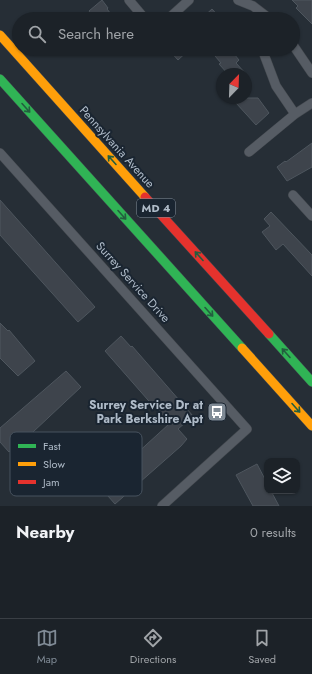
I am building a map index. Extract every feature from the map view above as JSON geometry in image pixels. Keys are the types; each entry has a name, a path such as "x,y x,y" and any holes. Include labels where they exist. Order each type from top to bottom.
{"highway":[{"name":"Pennsylvania Avenue","path":"0,35 12,48"},
{"name":"Pennsylvania Avenue","path":"19,56 312,382"},
{"name":"MD 4","path":"0,79 312,426"}],"street":[{"path":"129,0 139,12"},
{"path":"176,12 189,0"},
{"path":"238,0 253,6 260,12"},
{"path":"265,56 276,86 295,114"},
{"path":"300,56 312,74"},
{"path":"249,152 295,114 312,103"},
{"name":"Surrey Service Drive","path":"0,152 247,429 162,506"},
{"path":"293,195 312,216"}],"building":[{"path":"102,0 109,12 90,12 89,11"},
{"path":"292,0 312,0 312,24 296,8 298,6"},
{"path":"174,56 182,56 178,60"},
{"path":"215,56 236,56 239,60 236,63 241,68 223,68 219,64 221,63"},
{"path":"252,98 258,98 269,113 256,125 237,104 252,104"},
{"path":"312,143 312,167 287,181 277,167"},
{"path":"0,200 95,307 78,322 0,235"},
{"path":"271,212 312,255 312,276 283,244 276,250 262,232 270,226 264,219"},
{"path":"0,323 8,331 9,330 35,361 18,376 0,358"},
{"path":"121,336 131,347 132,346 193,416 178,429 187,439 142,480 142,449 169,424 105,351"},
{"path":"66,371 81,387 33,432 10,432 9,452 0,442 0,428"},
{"path":"257,464 264,477 264,494 273,494 279,506 253,506 236,475"},
{"path":"108,496 124,496 115,504"}],"traffic: fast":[{"path":"0,79 242,348"},
{"path":"269,334 312,382"}],"traffic: slow":[{"path":"0,35 12,48"},
{"path":"19,56 145,197"},
{"path":"242,348 312,426"}],"traffic: jam":[{"path":"145,197 269,334"}],"place":[{"name":"Surrey Service Dr at Park Berkshire Apt","path":"217,412"}]}
